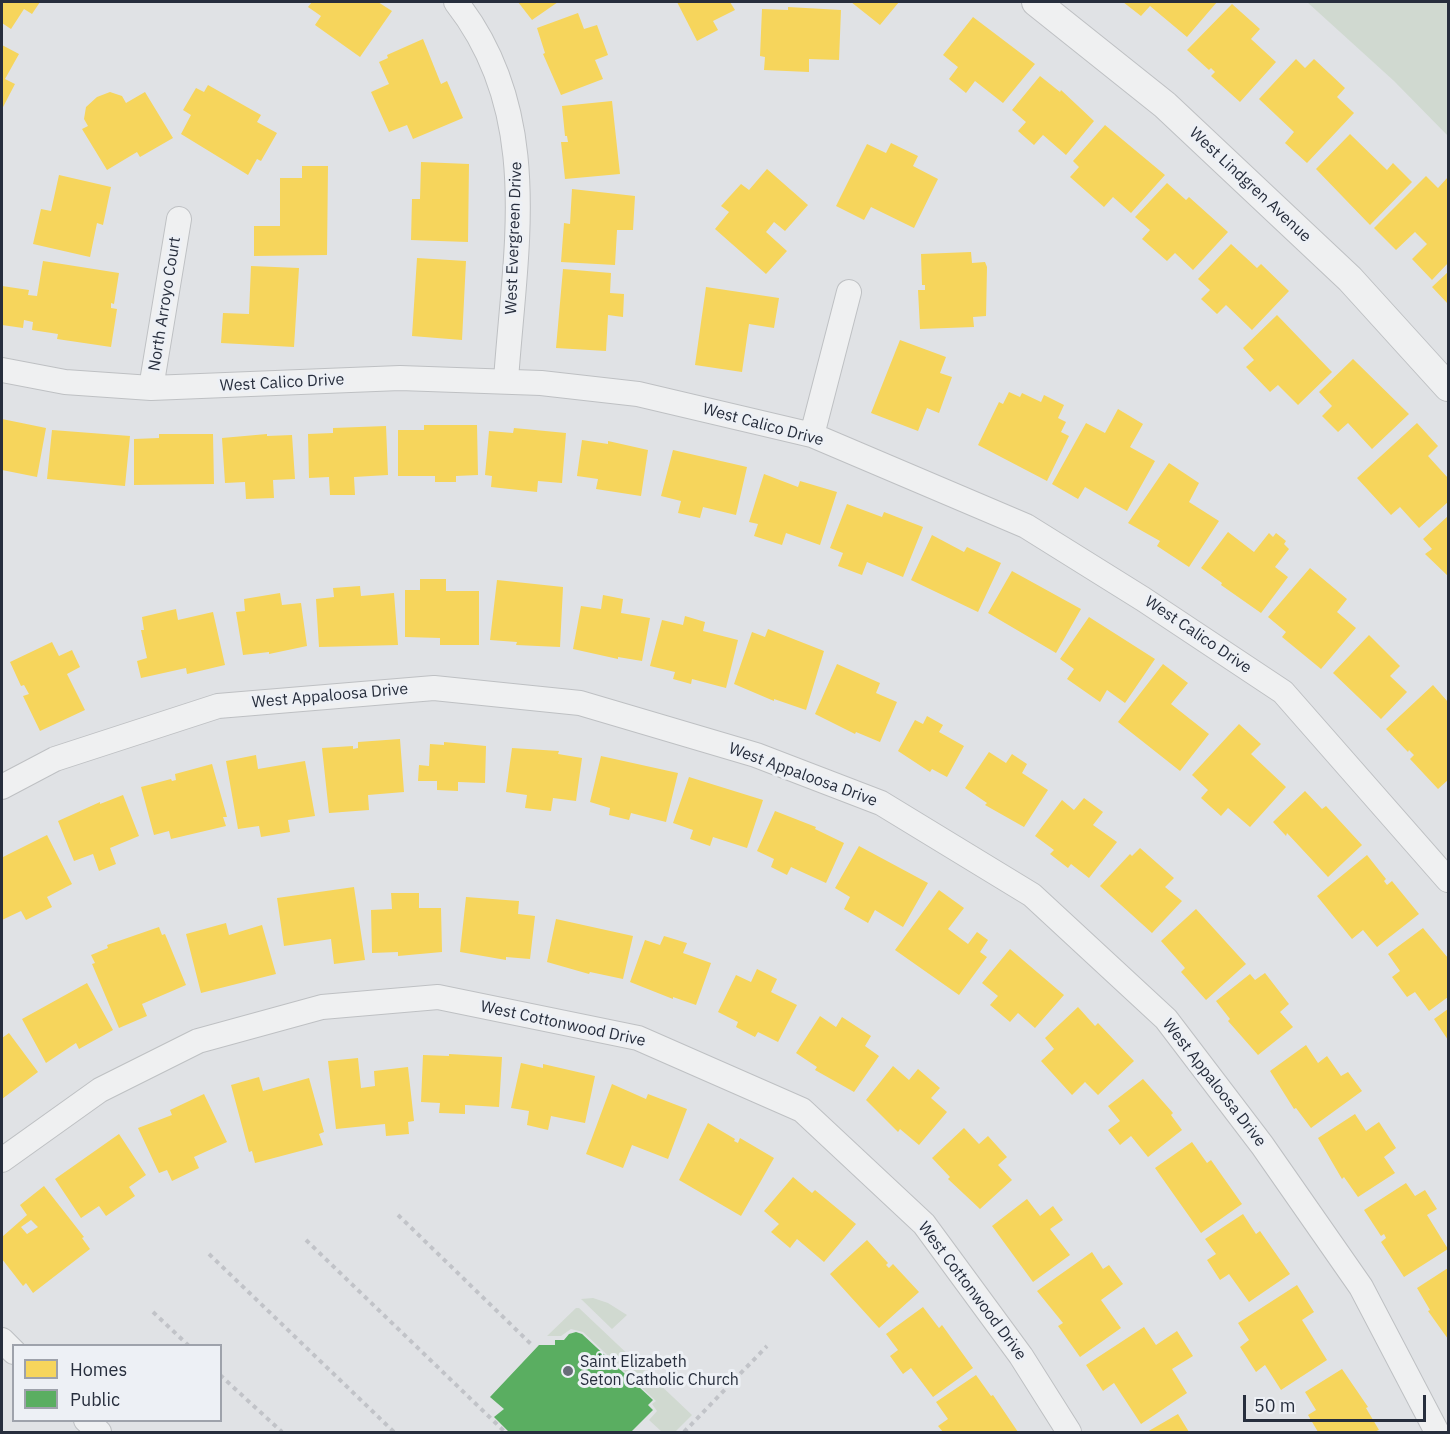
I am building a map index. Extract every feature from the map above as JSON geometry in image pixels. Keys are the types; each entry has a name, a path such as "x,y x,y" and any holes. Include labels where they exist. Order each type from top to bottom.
{"street":[{"name":"West Evergreen Drive","path":"456,2 480,37 504,88 516,139 519,196 506,380"},
{"name":"West Lindgren Avenue","path":"1036,2 1165,105 1350,279 1449,387"},
{"name":"North Arroyo Court","path":"151,388 179,219"},
{"path":"812,435 849,292"},
{"name":"West Calico Drive","path":"2,370 65,382 151,388 400,378 506,380 638,394 812,435 1026,526 1143,599 1283,692 1449,880"},
{"name":"West Appaloosa Drive","path":"2,787 55,759 218,706 434,688 580,703 756,755 881,803 1032,895 1166,1019 1262,1144 1361,1287 1437,1432"},
{"name":"West Cottonwood Drive","path":"2,1160 100,1090 198,1041 322,1007 438,997 638,1038 802,1110 924,1224 1021,1356 1069,1432"}],"path":[{"path":"398,1215 533,1346"},
{"path":"306,1240 505,1432"},
{"path":"209,1254 394,1432"},
{"path":"153,1312 187,1344"},
{"path":"684,1432 767,1346"},
{"path":"222,1377 282,1432"}],"shaded area":[{"path":"1307,2 1448,2 1448,136 1394,81"},
{"path":"593,1298 608,1303 627,1315 612,1329 581,1299"},
{"path":"576,1308 579,1308 692,1415 675,1432 662,1432 649,1420 657,1411 652,1404 656,1401 583,1332 571,1329 561,1336 547,1336"}],"building: Homes":[{"path":"2,2 40,2 32,14 24,9 11,29 2,23"},
{"path":"312,2 378,2 392,11 360,57 315,25 321,16 308,7"},
{"path":"518,2 558,2 532,20"},
{"path":"677,2 730,2 735,10 713,21 718,30 697,41"},
{"path":"851,2 899,2 880,25"},
{"path":"1123,2 1217,2 1187,37 1150,6 1141,16"},
{"path":"1232,4 1260,29 1251,39 1276,62 1240,102 1211,76 1215,72 1211,68 1209,70 1187,50"},
{"path":"788,7 841,10 839,60 809,59 809,72 764,70 765,57 760,56 762,9 788,10"},
{"path":"578,13 584,29 597,25 608,55 595,60 603,79 561,95 543,54 545,53 537,28"},
{"path":"973,17 1035,64 1003,103 975,81 966,93 949,79 958,67 943,55"},
{"path":"423,39 441,84 447,81 463,118 413,139 407,125 389,132 371,92 389,84 379,62 388,58 387,55"},
{"path":"2,45 19,54 5,79 15,84 2,109"},
{"path":"1296,59 1305,68 1314,59 1345,88 1337,97 1354,113 1307,163 1285,143 1294,132 1259,99"},
{"path":"1040,76 1060,92 1061,90 1094,121 1066,155 1043,135 1034,145 1018,131 1026,122 1012,110"},
{"path":"208,85 261,115 257,122 277,133 261,161 257,159 248,175 181,134 191,115 183,110 196,88 204,92"},
{"path":"110,92 122,96 126,103 145,92 173,138 140,157 137,152 107,170 82,129 88,126 84,119 86,107 97,97"},
{"path":"612,101 620,174 565,179 561,142 568,142 565,136 562,106"},
{"path":"1105,125 1165,175 1131,213 1113,197 1104,207 1070,177 1079,167 1073,161"},
{"path":"1350,134 1387,170 1393,163 1412,182 1370,225 1316,169"},
{"path":"891,143 918,156 913,166 938,179 914,228 871,207 864,220 836,206 867,144 886,153"},
{"path":"421,162 469,164 468,242 411,240 412,199 420,199"},
{"path":"302,166 328,166 327,255 254,256 254,226 280,226 280,178 302,178"},
{"path":"767,169 808,205 785,231 774,222 766,232 787,251 766,274 715,229 729,212 721,206 741,184 749,190"},
{"path":"59,175 111,187 103,225 97,223 90,257 33,244 41,209 51,211"},
{"path":"1426,176 1438,188 1448,177 1448,263 1432,280 1412,259 1427,244 1415,232 1396,250 1374,228"},
{"path":"1167,183 1186,200 1189,197 1228,232 1193,270 1175,253 1167,261 1142,239 1150,230 1135,217"},
{"path":"572,189 635,196 633,230 617,230 615,265 561,262 564,223 570,224"},
{"path":"1231,244 1257,268 1261,264 1289,291 1252,330 1226,305 1217,314 1201,299 1210,290 1198,279"},
{"path":"971,252 972,263 985,262 987,267 986,316 973,317 974,327 920,329 918,290 925,290 925,285 922,285 921,254"},
{"path":"417,258 466,261 462,340 412,336"},
{"path":"43,261 119,273 114,304 111,303 111,308 117,309 111,347 57,339 58,334 32,330 33,322 24,320 23,328 2,325 2,286 29,290 28,295 37,296"},
{"path":"251,266 299,268 294,347 221,343 223,313 249,314"},
{"path":"563,269 611,273 610,293 624,294 623,317 608,315 606,351 556,348"},
{"path":"1448,272 1448,304 1432,287"},
{"path":"706,287 779,298 774,328 749,324 742,372 695,365"},
{"path":"1277,315 1332,372 1298,405 1278,385 1270,392 1246,367 1254,360 1243,348"},
{"path":"900,340 946,357 940,373 952,377 939,413 927,408 918,431 871,413"},
{"path":"1353,359 1409,414 1372,449 1348,423 1338,432 1322,416 1332,406 1319,392"},
{"path":"1009,392 1020,397 1022,393 1041,402 1044,395 1064,405 1058,418 1066,422 1061,432 1069,436 1047,481 978,445 999,402 1003,404"},
{"path":"1118,409 1143,424 1130,447 1155,461 1127,511 1085,487 1078,499 1052,484 1086,423 1105,433"},
{"path":"2,419 46,428 37,477 2,470"},
{"path":"1417,423 1438,446 1428,456 1448,478 1448,502 1419,528 1400,507 1391,515 1357,478"},
{"path":"424,425 477,425 478,475 456,476 456,482 435,482 435,476 398,476 398,430 424,430"},
{"path":"386,426 388,475 354,477 355,495 330,495 329,477 309,478 308,434 333,433 333,428"},
{"path":"514,428 566,433 562,483 538,481 537,492 491,487 492,476 485,475 489,431 513,433"},
{"path":"52,430 130,436 125,486 47,479"},
{"path":"159,434 213,434 214,484 134,485 134,439 159,438"},
{"path":"267,434 267,436 292,435 295,479 273,480 274,498 246,499 245,482 225,483 222,438"},
{"path":"582,440 608,444 608,441 648,450 641,496 596,489 598,479 577,476"},
{"path":"673,450 747,467 736,515 703,507 700,518 678,513 681,501 661,496"},
{"path":"1169,463 1199,483 1189,502 1219,521 1189,567 1157,546 1160,541 1128,523"},
{"path":"764,474 798,487 800,481 837,492 820,545 786,533 782,545 754,536 758,524 749,522"},
{"path":"847,504 882,517 884,512 923,527 903,577 867,562 862,575 838,566 843,553 830,548"},
{"path":"1448,516 1448,576 1425,554 1432,549 1423,539"},
{"path":"1228,532 1254,552 1269,533 1273,537 1276,533 1286,541 1284,544 1289,549 1275,567 1288,577 1261,613 1201,568"},
{"path":"932,535 964,552 967,547 1001,563 978,612 911,580"},
{"path":"1310,568 1347,599 1337,612 1356,628 1321,669 1282,637 1286,632 1268,617"},
{"path":"1012,571 1081,609 1056,653 988,613"},
{"path":"420,579 446,579 446,591 479,591 479,645 440,645 440,638 405,637 405,590 420,590"},
{"path":"497,580 563,587 560,647 516,645 517,642 490,640"},
{"path":"360,586 361,596 394,593 398,645 319,647 316,599 334,597 333,588"},
{"path":"280,593 282,605 301,603 307,646 269,654 269,652 243,655 236,612 245,611 244,599"},
{"path":"603,595 623,599 621,613 650,618 642,661 618,657 618,659 573,649 581,606 601,609"},
{"path":"176,609 178,620 213,612 225,665 187,674 186,668 141,678 137,661 147,658 141,630 144,630 142,617"},
{"path":"685,616 705,622 703,631 738,640 726,688 692,679 691,684 673,679 675,672 650,666 662,620 683,625"},
{"path":"1089,617 1155,659 1125,703 1107,690 1100,702 1067,679 1074,669 1060,659"},
{"path":"768,629 824,651 806,710 774,699 774,701 734,684 752,632 765,637"},
{"path":"1369,635 1400,666 1390,676 1407,692 1381,719 1333,673"},
{"path":"52,642 59,656 72,650 80,667 67,674 85,710 40,731 23,696 29,694 24,685 21,686 10,662"},
{"path":"837,664 880,683 876,693 897,702 880,742 856,732 855,734 815,714"},
{"path":"1163,664 1188,683 1171,704 1209,734 1180,771 1118,722"},
{"path":"1433,685 1448,702 1448,780 1438,789 1410,759 1414,755 1409,750 1408,752 1386,729"},
{"path":"927,716 943,725 939,732 964,746 947,777 932,769 930,772 898,751 915,720 923,724"},
{"path":"1239,724 1261,744 1251,754 1286,787 1250,827 1228,808 1221,816 1201,798 1208,790 1192,775"},
{"path":"400,739 404,792 368,795 369,810 329,813 322,748 353,746 353,749 358,748 358,742"},
{"path":"444,742 486,746 485,783 458,782 458,791 437,790 437,781 418,781 419,765 429,766 430,744 444,745"},
{"path":"512,748 559,751 558,754 582,758 576,801 553,798 551,811 525,808 527,795 506,792"},
{"path":"989,752 1006,763 1012,754 1027,764 1022,773 1048,790 1024,827 985,805 987,803 965,788"},
{"path":"256,755 258,769 305,761 315,816 288,820 290,832 261,837 259,826 238,829 226,761"},
{"path":"601,756 678,773 666,822 631,813 629,820 609,815 610,808 590,802"},
{"path":"212,764 227,817 223,817 226,826 171,839 169,831 154,835 141,787 171,779 176,780 175,774"},
{"path":"689,777 763,800 747,848 713,837 710,846 690,839 693,830 673,823"},
{"path":"1305,791 1322,809 1326,806 1362,845 1328,877 1287,833 1286,836 1273,822"},
{"path":"123,795 139,836 110,848 116,864 99,871 93,854 74,861 58,821 100,802 100,804"},
{"path":"1084,798 1103,812 1093,825 1117,842 1089,878 1071,864 1068,868 1050,854 1054,850 1035,836 1062,800 1074,810"},
{"path":"775,811 816,827 815,829 844,843 826,883 791,867 787,875 771,867 774,859 757,851"},
{"path":"47,835 72,884 47,897 52,907 26,920 21,911 2,920 2,854 3,857"},
{"path":"859,846 928,883 903,927 875,910 868,923 844,909 850,897 835,888"},
{"path":"1140,848 1174,878 1165,887 1182,901 1152,933 1100,886 1130,854 1132,856"},
{"path":"1367,855 1386,879 1384,881 1387,885 1392,881 1419,914 1377,947 1363,930 1352,939 1317,896"},
{"path":"354,887 365,960 334,964 331,939 284,946 277,898"},
{"path":"939,890 964,908 948,929 968,944 977,932 988,940 980,952 987,957 959,995 895,950"},
{"path":"391,893 419,893 419,908 441,908 442,952 398,956 398,952 372,953 371,910 392,909"},
{"path":"466,897 519,901 518,914 535,916 530,959 506,957 506,960 460,952"},
{"path":"1196,909 1246,964 1206,1000 1181,972 1185,968 1161,941"},
{"path":"556,919 633,936 623,979 590,972 589,974 547,962"},
{"path":"226,923 229,935 262,925 276,974 201,993 186,934"},
{"path":"159,927 162,935 165,934 186,985 142,1004 147,1016 119,1028 92,964 95,963 91,955 108,948 107,945"},
{"path":"1423,928 1448,958 1448,997 1429,1011 1415,992 1407,997 1392,977 1400,971 1388,954"},
{"path":"664,936 687,943 683,953 711,963 696,1005 673,997 673,999 630,982 645,940 660,945"},
{"path":"1010,949 1064,995 1035,1028 1018,1013 1010,1022 990,1005 998,996 982,983"},
{"path":"757,969 777,979 771,992 797,1005 778,1042 758,1032 755,1037 736,1027 738,1022 718,1012 736,975 751,982"},
{"path":"1265,973 1289,1004 1280,1012 1293,1027 1258,1055 1228,1021 1230,1019 1216,1001 1250,974 1255,980"},
{"path":"87,983 113,1030 79,1049 76,1043 46,1063 22,1019"},
{"path":"1078,1007 1095,1026 1098,1023 1134,1061 1098,1095 1085,1082 1072,1095 1041,1061 1054,1049 1045,1038"},
{"path":"1448,1009 1448,1040 1434,1019"},
{"path":"820,1016 836,1027 842,1017 871,1036 865,1046 879,1056 854,1092 815,1070 817,1067 796,1053"},
{"path":"9,1033 38,1072 2,1099 2,1038"},
{"path":"1306,1045 1318,1063 1327,1056 1341,1076 1348,1072 1362,1091 1311,1128 1296,1108 1294,1109 1270,1071"},
{"path":"449,1054 502,1057 499,1107 465,1105 465,1114 439,1113 440,1103 421,1102 423,1055 449,1056"},
{"path":"358,1058 361,1088 375,1086 374,1071 408,1067 414,1121 408,1122 409,1134 386,1136 385,1124 336,1129 328,1061"},
{"path":"521,1063 543,1068 543,1064 595,1076 585,1123 551,1116 548,1130 527,1125 529,1111 511,1108"},
{"path":"893,1066 909,1080 918,1069 940,1088 931,1098 947,1112 919,1145 900,1129 898,1132 866,1100"},
{"path":"259,1077 263,1091 309,1078 324,1132 319,1134 323,1145 255,1163 252,1151 249,1152 231,1085"},
{"path":"1143,1079 1173,1113 1171,1115 1182,1130 1148,1157 1131,1136 1120,1145 1108,1130 1120,1121 1108,1106"},
{"path":"612,1084 646,1099 648,1094 687,1109 668,1159 632,1145 623,1168 586,1154"},
{"path":"204,1094 227,1142 194,1157 199,1168 172,1181 167,1170 159,1173 138,1128 172,1115 170,1110"},
{"path":"1355,1114 1366,1131 1379,1122 1396,1148 1384,1157 1395,1173 1358,1197 1344,1177 1342,1179 1318,1138"},
{"path":"708,1123 735,1139 734,1141 738,1143 740,1138 774,1158 741,1216 679,1180"},
{"path":"964,1128 979,1144 988,1136 1007,1157 998,1165 1012,1180 980,1209 948,1179 950,1177 932,1158"},
{"path":"119,1134 146,1175 129,1187 135,1196 106,1216 99,1206 81,1218 55,1179"},
{"path":"1192,1142 1207,1163 1211,1160 1242,1204 1201,1233 1155,1168"},
{"path":"793,1177 812,1193 815,1190 856,1224 824,1262 797,1239 790,1248 771,1232 779,1224 764,1211"},
{"path":"1406,1183 1415,1196 1425,1190 1437,1209 1427,1215 1448,1249 1404,1277 1381,1242 1386,1238 1384,1234 1381,1236 1364,1210"},
{"path":"44,1186 84,1237 82,1238 90,1249 33,1293 26,1283 23,1286 2,1259 2,1237 27,1215 20,1205","holes":["31,1220 38,1227 27,1234 21,1227"]},
{"path":"1027,1199 1040,1216 1053,1206 1063,1220 1050,1229 1070,1255 1033,1282 992,1226"},
{"path":"1243,1214 1256,1234 1260,1231 1290,1274 1249,1302 1229,1274 1220,1280 1207,1260 1216,1254 1205,1239"},
{"path":"867,1240 888,1263 886,1265 889,1268 893,1264 919,1292 879,1328 830,1274"},
{"path":"1092,1252 1103,1269 1109,1265 1123,1284 1101,1300 1121,1328 1080,1357 1058,1326 1063,1323 1037,1291"},
{"path":"1448,1268 1448,1339 1428,1311 1430,1310 1417,1288"},
{"path":"1297,1285 1314,1312 1302,1320 1327,1360 1281,1390 1265,1365 1256,1372 1240,1347 1249,1340 1238,1323"},
{"path":"923,1307 939,1328 942,1325 973,1368 933,1397 911,1368 903,1374 890,1356 898,1350 886,1334"},
{"path":"1144,1327 1156,1345 1177,1331 1193,1356 1172,1369 1187,1393 1141,1424 1114,1383 1103,1391 1086,1365"},
{"path":"1342,1369 1368,1407 1366,1408 1379,1430 1374,1432 1318,1432 1308,1415 1316,1410 1305,1392"},
{"path":"976,1375 991,1396 993,1395 1018,1432 943,1432 938,1426 948,1419 936,1402"},
{"path":"1178,1414 1189,1432 1147,1432"}],"building: Public":[{"name":"Saint Elizabeth Seton Catholic Church","path":"576,1332 582,1334 653,1400 648,1405 653,1410 631,1432 509,1432 494,1417 504,1409 490,1397 539,1345 555,1345 555,1340 564,1340 569,1334"}],"place":[{"name":"Saint Elizabeth Seton Catholic Church","path":"568,1371"}]}
